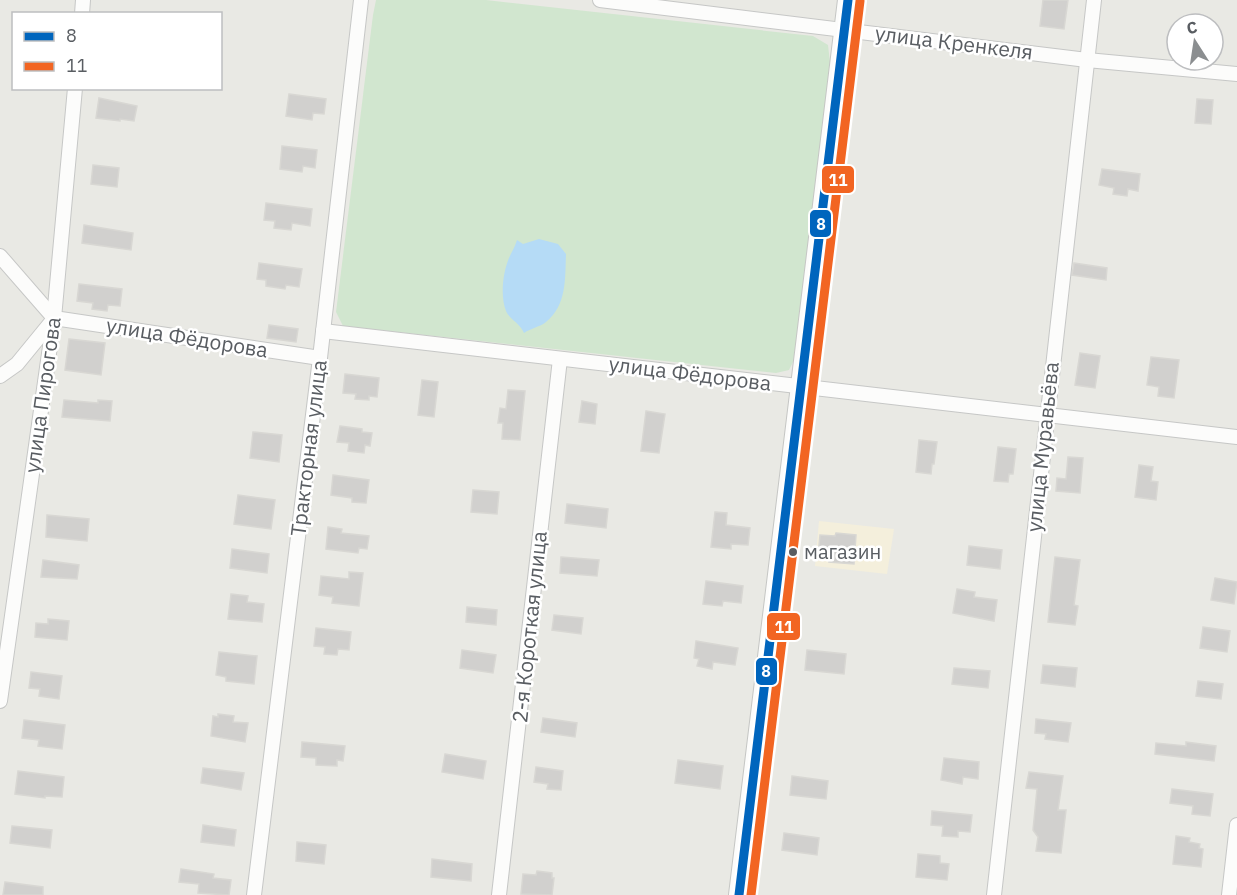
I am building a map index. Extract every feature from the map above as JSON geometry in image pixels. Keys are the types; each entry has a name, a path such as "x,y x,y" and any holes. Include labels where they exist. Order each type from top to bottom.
{"street":[{"name":"Тракторная улица","path":"254,895 361,0"},
{"name":"улица Кренкеля","path":"600,0 1087,60 1237,74"},
{"path":"740,895 848,0"},
{"name":"улица Муравьёва","path":"994,895 1094,0"},
{"name":"улица Пирогова","path":"0,701 3,656 54,318 75,90"},
{"path":"0,256 54,318 17,364 0,376"},
{"name":"улица Фёдорова","path":"54,318 320,358"},
{"name":"улица Фёдорова","path":"323,332 1237,437"},
{"name":"2-я Короткая улица","path":"499,895 560,359"},
{"path":"1229,895 1237,825"}],"shaded area":[{"path":"819,521 894,529 887,574 815,566"}],"green space":[{"path":"376,0 486,0 813,36 828,45 831,71 795,358 789,370 776,373 343,326 336,312"}],"water":[{"path":"539,239 558,244 566,254 564,291 553,315 544,324 524,333 506,311 503,298 504,277 517,240 523,244"}],"building":[{"path":"1043,0 1068,0 1064,29 1040,26"},
{"path":"289,94 326,99 324,114 313,113 312,120 286,116"},
{"path":"99,98 137,106 134,121 96,118"},
{"path":"1197,99 1213,100 1211,124 1195,123"},
{"path":"282,146 317,150 315,168 303,166 302,172 280,169"},
{"path":"93,165 119,168 117,187 91,184"},
{"path":"1102,169 1140,174 1138,191 1128,189 1127,196 1113,194 1114,188 1099,185"},
{"path":"266,203 312,209 310,226 292,223 291,230 274,228 275,221 264,220"},
{"path":"84,225 133,233 131,250 82,243"},
{"path":"259,263 302,269 299,287 286,285 285,289 266,286 266,280 257,279"},
{"path":"1074,263 1107,268 1106,280 1072,275"},
{"path":"79,284 122,289 120,306 108,305 107,311 92,309 93,303 77,301"},
{"path":"269,325 298,329 296,342 267,338"},
{"path":"69,339 105,343 101,375 65,370"},
{"path":"1080,353 1100,356 1095,388 1075,385"},
{"path":"1151,357 1179,360 1174,398 1158,396 1159,387 1147,385"},
{"path":"345,374 379,378 377,397 369,396 369,400 355,399 356,394 343,393"},
{"path":"422,380 438,382 434,417 418,415"},
{"path":"508,390 525,391 520,440 502,439 503,423 498,423 500,408 506,409"},
{"path":"64,400 98,403 98,400 112,401 110,421 62,417"},
{"path":"582,401 597,404 595,424 579,422"},
{"path":"646,411 665,414 659,453 641,451"},
{"path":"340,426 372,433 370,446 365,445 364,453 348,451 349,443 337,442"},
{"path":"253,432 282,435 279,462 250,458"},
{"path":"919,440 937,442 931,474 916,472"},
{"path":"998,447 1016,449 1013,474 1009,474 1008,482 994,481"},
{"path":"1068,457 1083,458 1080,493 1056,491 1057,478 1066,479"},
{"path":"1139,465 1153,467 1151,481 1158,482 1156,500 1135,497"},
{"path":"333,475 369,480 366,503 352,502 352,498 331,495"},
{"path":"473,490 499,492 497,514 471,512"},
{"path":"238,495 275,500 271,529 234,524"},
{"path":"567,504 608,509 606,528 565,523"},
{"path":"715,512 727,513 726,525 750,528 748,545 731,544 731,549 711,547"},
{"path":"47,515 89,519 87,541 46,537"},
{"path":"328,527 342,529 341,533 369,536 367,549 359,548 358,553 326,549"},
{"path":"836,533 856,535 854,564 829,562 830,557 818,556 820,535 835,536"},
{"path":"969,546 1002,550 1000,569 967,565"},
{"path":"232,549 269,554 267,573 230,568"},
{"path":"561,557 599,560 597,576 560,573"},
{"path":"1055,557 1080,560 1074,605 1078,606 1075,625 1048,622"},
{"path":"43,560 79,565 77,579 41,577"},
{"path":"349,572 363,573 359,606 332,603 333,597 319,595 321,576 349,579"},
{"path":"1215,578 1237,582 1234,604 1211,600"},
{"path":"706,581 743,586 741,603 723,601 722,606 703,604"},
{"path":"957,589 975,592 974,597 997,600 994,621 953,613"},
{"path":"231,594 248,596 247,602 264,604 262,622 228,619"},
{"path":"467,607 497,610 496,625 466,622"},
{"path":"554,615 583,618 581,634 552,630"},
{"path":"48,619 69,621 67,640 35,637 36,623 48,624"},
{"path":"1203,627 1230,631 1227,652 1200,648"},
{"path":"316,628 351,632 349,650 338,649 337,655 324,654 325,647 314,646"},
{"path":"696,641 738,648 735,665 713,662 712,669 697,666 699,659 694,658"},
{"path":"462,650 496,655 493,673 460,668"},
{"path":"807,650 846,654 844,674 805,670"},
{"path":"219,652 257,656 254,684 226,681 226,677 216,675"},
{"path":"1043,665 1077,668 1075,687 1041,683"},
{"path":"954,668 990,671 988,688 952,684"},
{"path":"31,672 62,676 59,699 39,696 40,689 29,688"},
{"path":"1198,681 1223,684 1221,699 1196,696"},
{"path":"218,714 234,716 233,722 248,723 245,742 211,736 213,716 218,717"},
{"path":"543,718 577,723 575,737 541,732"},
{"path":"1036,719 1071,723 1068,742 1045,739 1046,734 1035,733"},
{"path":"24,720 65,725 62,749 38,746 39,740 22,738"},
{"path":"302,742 345,746 343,761 337,760 337,766 316,765 316,758 301,757"},
{"path":"1186,742 1216,746 1214,761 1155,754 1156,743 1186,746"},
{"path":"445,754 486,761 483,779 442,772"},
{"path":"944,758 979,762 978,779 963,777 962,784 941,780"},
{"path":"678,760 723,766 720,789 675,783"},
{"path":"536,767 563,771 561,790 547,789 548,784 534,782"},
{"path":"203,768 244,773 241,790 201,783"},
{"path":"18,771 64,777 62,797 45,796 45,798 15,794"},
{"path":"1029,772 1063,776 1058,810 1066,810 1061,853 1036,851 1038,837 1033,830 1037,789 1026,788"},
{"path":"792,776 828,781 826,799 790,795"},
{"path":"1172,789 1213,794 1210,816 1192,814 1193,806 1170,803"},
{"path":"932,811 972,815 970,832 958,831 958,837 942,836 943,826 931,825"},
{"path":"203,825 236,830 234,846 201,842"},
{"path":"12,826 52,830 50,848 10,843"},
{"path":"784,833 819,838 817,855 782,850"},
{"path":"1176,836 1190,838 1189,842 1200,844 1199,848 1203,849 1201,867 1173,864"},
{"path":"297,842 326,845 324,864 296,861"},
{"path":"918,854 940,856 940,863 949,864 947,880 916,877"},
{"path":"432,859 472,864 471,881 431,877"},
{"path":"181,869 214,874 213,878 231,880 229,895 198,893 199,884 179,882"},
{"path":"537,871 552,873 552,878 554,878 552,895 521,894 523,874 536,875"},
{"path":"5,882 43,887 43,895 3,895"}],"transit line":[{"name":"8","path":"739,895 848,0"},
{"name":"11","path":"751,895 860,1"}],"place":[{"name":"магазин","path":"793,552"}]}
